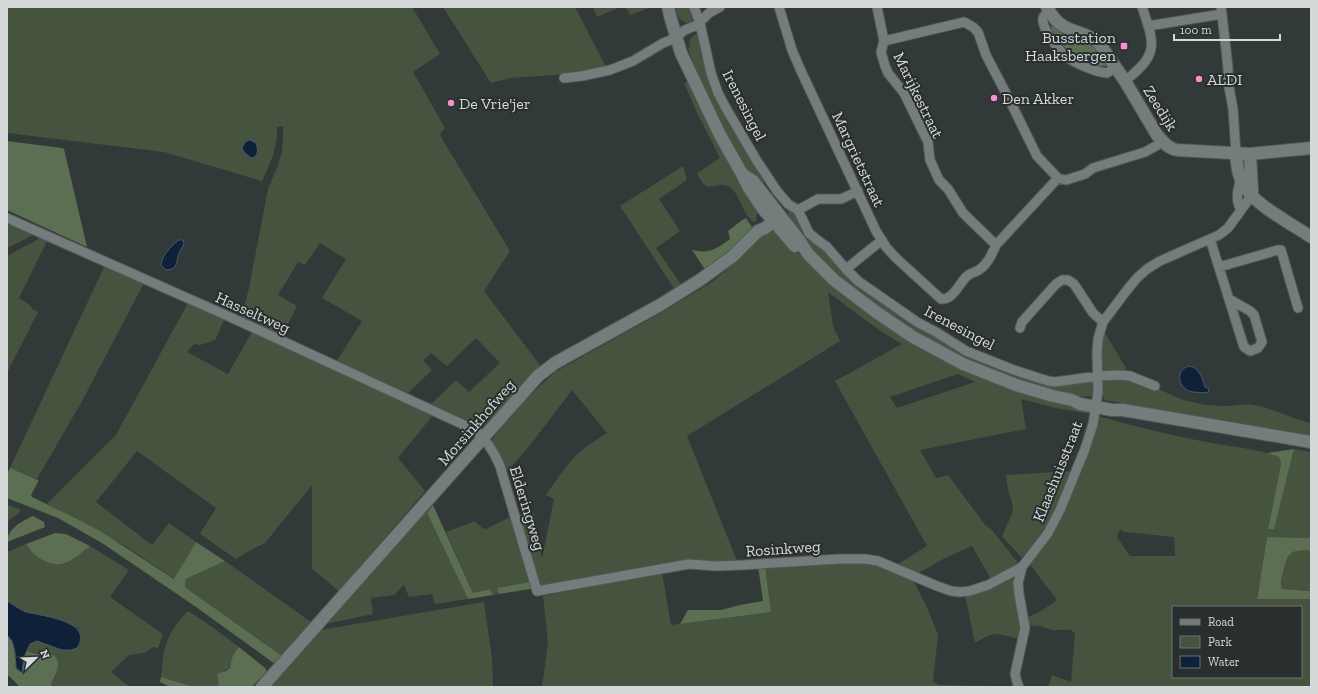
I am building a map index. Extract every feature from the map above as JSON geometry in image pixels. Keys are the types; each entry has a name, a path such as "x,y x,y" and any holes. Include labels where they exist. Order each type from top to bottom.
{"main road":[{"path":"668,7 670,16 679,34"},
{"path":"672,7 692,75 720,135 742,174 753,182 773,217 799,240 808,254 834,280 876,312 913,337 963,364 1016,385 1072,400 1080,404 1096,404 1112,410 1123,410 1311,442"},
{"name":"Zeedijk","path":"1048,9 1055,21 1064,27 1093,38 1099,43 1125,81 1157,135 1169,147 1177,150 1250,154 1311,148"},
{"path":"1236,153 1240,175 1249,193 1265,206 1311,237"},
{"path":"1250,154 1252,195"},
{"name":"Morsinkhofweg","path":"262,687 538,376 550,366 660,305 700,280 733,256 758,231 761,224 773,217"}],"street":[{"name":"Irenesingel","path":"694,7 700,23 711,73 726,110 777,191 788,204 798,210 809,233 827,246 858,281 917,322 966,351 1014,370 1055,382 1098,376 1130,376 1155,386"},
{"path":"564,78 582,76 621,66 633,61 700,23 709,13 720,7"},
{"name":"Margrietstraat","path":"779,7 800,71 882,240 896,258 938,297 945,299 951,296 967,276 980,269 991,257 996,245"},
{"name":"Marijkestraat","path":"877,7 884,41 881,52 884,66 904,93 928,142 930,160 939,180 948,189 963,213 996,245"},
{"path":"1125,81 1137,72 1148,58 1153,46 1142,7"},
{"name":"Zeedijk","path":"1048,9 1043,16 1043,23 1050,38 1066,57 1100,72 1107,73 1116,67"},
{"path":"1148,26 1221,10 1236,153"},
{"path":"884,41 964,22 973,27 978,32 986,55 1037,156 1058,178 1066,180 1085,174 1093,168 1145,152 1163,142"},
{"path":"1241,210 1238,205 1240,175 1250,170"},
{"path":"996,245 1058,178"},
{"path":"798,210 818,199 841,199 858,191"},
{"name":"Klaashuisstraat","path":"1020,687 1015,674 1025,628 1018,583 1022,567 1048,533 1060,510 1094,424 1098,376 1098,339 1104,322 1127,290 1147,269 1160,261 1219,235 1228,228 1252,195"},
{"name":"Hasseltweg","path":"7,218 230,317 468,426 484,437"},
{"path":"1210,239 1228,299 1244,347 1250,350 1258,348 1262,342 1254,315 1250,311 1228,299"},
{"path":"846,269 882,240"},
{"path":"1218,267 1281,250 1298,308"},
{"path":"1020,328 1022,322 1056,284 1062,280 1068,280 1074,284 1093,313 1104,322"},
{"name":"Elderingweg","path":"484,437 495,454 500,466 536,591"},
{"name":"Rosinkweg","path":"536,591 689,564 716,566 832,559 865,559 878,561 937,586 951,591 960,592 970,591 988,585 1022,567"}],"green space":[{"path":"7,7 412,7 440,54 413,72 445,128 440,134 441,137 510,251 484,291 542,368 482,427 431,404 456,380 469,392 500,363 476,338 447,366 431,353 423,361 432,370 408,393 337,361 362,321 322,298 346,259 320,243 305,265 298,262 278,295 297,306 282,335 241,318 249,288 268,189 282,152 283,126 277,127 275,148 271,162 262,181 164,152 7,133"},
{"path":"443,7 575,7 606,67 567,74 510,78 491,83"},
{"path":"593,7 620,7 597,17"},
{"path":"625,7 652,7 630,15"},
{"path":"675,7 691,7 694,19 687,23 679,19"},
{"path":"1051,24 1093,41 1110,66 1094,66 1081,60 1060,43 1052,30"},
{"path":"699,33 701,57 704,59 766,181 761,184 770,196 774,193 776,196 769,200 736,155 695,69 688,48 690,47 689,41 691,38"},
{"path":"691,80 757,213 756,222 753,222 749,218 732,189 723,185 708,187 697,173 720,158 698,115 684,83"},
{"path":"7,141 64,149 87,247 7,210"},
{"path":"683,166 687,180 659,199 680,231 656,248 682,286 675,290 620,206"},
{"path":"787,208 796,212 806,232 917,325 1040,382 1092,380 1093,395 1081,396 1067,394 988,370 939,346 892,318 869,302 817,260 788,221 789,217"},
{"path":"746,218 752,227 725,256 706,271 692,250 708,251 721,246 730,239 728,231"},
{"path":"7,222 32,233 33,235 7,248"},
{"path":"766,231 772,231 779,234 832,284 910,341 1087,408 1091,414 1055,408 1021,399 1026,429 920,450 936,478 948,475 986,526 991,529 1018,563 1004,574 991,579 972,546 945,558 917,574 898,564 927,546 835,381 902,344 879,330 828,292 833,326 840,341 687,436 737,561 543,587 539,586 518,515 534,514 542,559 554,499 546,495 574,458 588,445 607,433 572,390 531,444 504,475 491,443 496,434 528,397 555,372 661,313 712,282 750,249 760,234","holes":["958,374 975,382 897,408 890,397"]},
{"path":"42,237 48,239 19,298 38,312 7,373 7,256"},
{"path":"105,265 144,283 82,401 37,479 10,468"},
{"path":"188,303 224,320 215,340 200,345 194,344 187,352 228,374 252,332 433,415 398,458 425,491 339,591 312,569 312,485 265,543 236,559 200,534 216,508 137,451 96,502 152,545 169,523 196,542 175,579 125,546 47,504 116,435"},
{"path":"1105,333 1126,368 1125,371 1101,370 1101,348 1103,334"},
{"path":"1102,379 1142,383 1155,387 1173,396 1201,404 1223,406 1260,406 1311,423 1311,436 1105,400 1102,395"},
{"path":"1098,416 1141,428 1254,450 1279,457 1281,464 1268,529 1274,528 1294,449 1311,452 1311,538 1267,537 1257,598 1310,599 1311,593 1311,687 1048,687 1052,675 1071,682 1075,634 1071,630 1052,630 1040,626 1027,625 1026,618 1041,611 1057,600 1028,562 1073,492","holes":["1120,529 1125,532 1174,537 1175,556 1130,556 1117,537"]},
{"path":"1294,449 1274,529 1268,529 1281,464 1279,457 1267,453"},
{"path":"10,468 38,480 31,495 32,497 100,531 174,579 196,542 225,561 186,579 186,588 282,656 275,664 196,607 102,543 58,518 7,498 7,474"},
{"path":"1071,471 1050,521 1022,558 1002,536 1012,514 1013,507 1006,475"},
{"path":"444,486 427,513 468,599 435,604 432,594 409,597 404,585 394,595 371,598 373,614 330,623 323,623"},
{"path":"7,505 21,511 7,522"},
{"path":"433,505 473,593 490,589 493,595 468,599 427,513"},
{"path":"33,516 44,522 45,527 7,542 12,529"},
{"path":"510,517 530,582 497,588 499,594 493,595 490,589 473,593 446,532 475,521 482,528 486,529"},
{"path":"55,533 66,534 90,546 69,561 58,564 39,558 26,544"},
{"path":"1267,537 1311,538 1311,551 1298,551 1291,554 1284,566 1281,579 1282,589 1310,591 1310,599 1257,599"},
{"path":"26,544 36,555 46,560 73,560 90,546 129,570 110,597 163,634 158,648 153,647 144,653 129,655 111,672 130,687 52,687 51,684 56,675 51,654 26,652 30,644 37,641 62,650 79,629 63,621 25,612 7,601 7,552"},
{"path":"1296,550 1311,551 1311,593 1310,591 1282,589 1282,570 1288,556"},
{"path":"225,561 311,622 282,656 186,588 186,579"},
{"path":"843,561 880,564 913,580 926,605 938,635 933,682 940,685 995,687 542,687 548,642 543,596 662,572 671,625 771,612 765,565"},
{"path":"765,565 771,612 680,624 688,610 721,610 763,601 758,566"},
{"path":"1017,572 1020,624 1019,639 997,634 988,636 975,643 965,595"},
{"path":"530,582 531,589 499,594 497,588"},
{"path":"484,602 492,659 493,687 270,687 315,631"},
{"path":"188,611 239,647 233,656 231,667 217,675 220,683 218,687 194,687 161,677 164,651 168,638 175,626"},
{"path":"7,635 13,644 15,661 23,665 26,652 52,655 56,657 58,668 51,684 52,687 20,687 7,674"},
{"path":"239,647 267,671 252,687 218,687 219,683 217,675 231,667 233,656"},
{"path":"161,677 194,687 170,687 160,682"}],"water":[{"path":"250,140 256,143 257,150 257,154 251,158 242,148 245,142"},
{"path":"179,240 183,240 184,243 176,264 174,268 166,270 161,265 163,258 170,248"},
{"path":"1189,366 1198,371 1202,377 1205,387 1209,389 1208,393 1191,392 1182,385 1180,382 1180,374"},
{"path":"7,601 26,612 54,618 73,626 79,632 81,639 77,648 62,650 37,641 30,644 24,657 22,673 16,668 15,652 12,641 7,635"}],"place":[{"name":"Busstation Haaksbergen","path":"1124,46"},
{"name":"ALDI","path":"1199,79"},
{"name":"Den Akker","path":"994,98"},
{"name":"De Vrie'jer","path":"451,103"}]}
